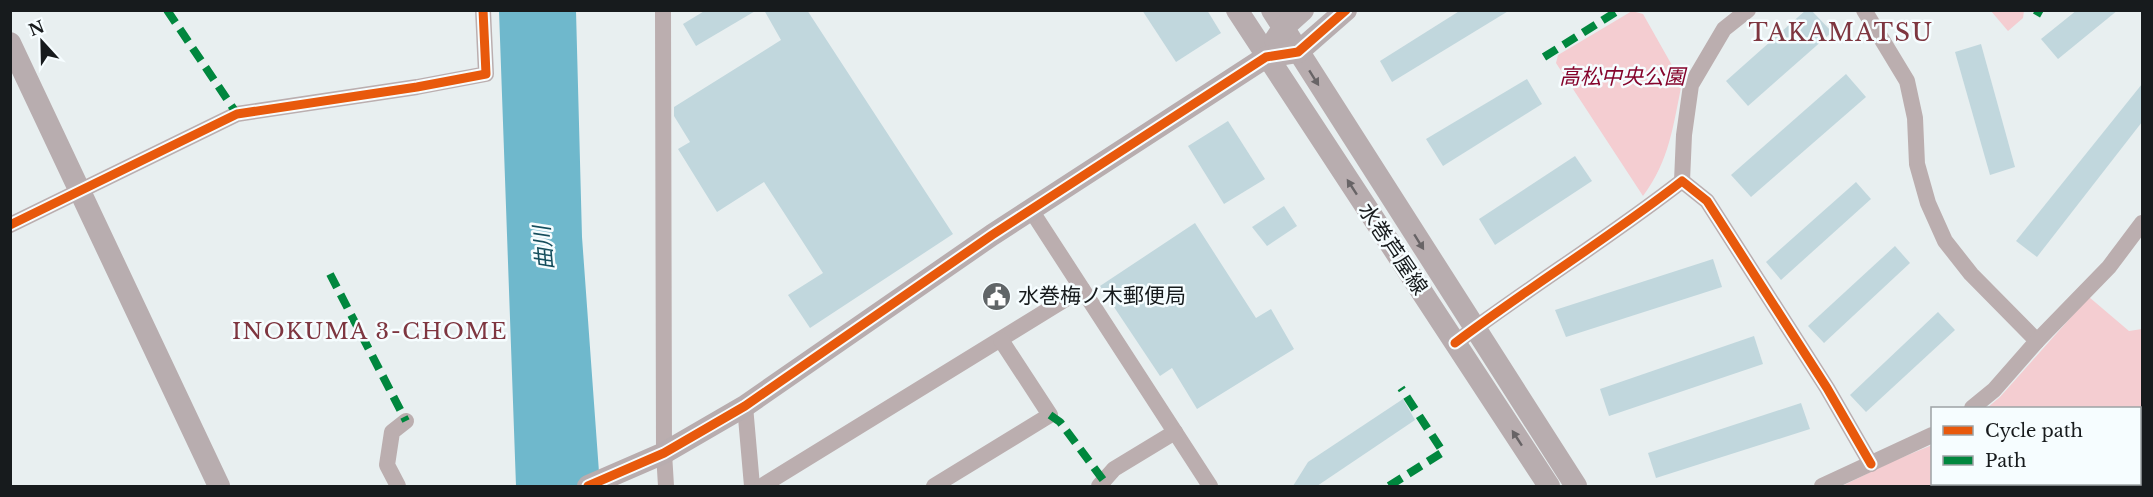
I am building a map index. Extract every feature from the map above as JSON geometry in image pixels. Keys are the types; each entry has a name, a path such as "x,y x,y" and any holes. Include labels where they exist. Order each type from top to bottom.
{"street":[{"path":"10,225 237,114 417,87 486,74 483,10"},
{"path":"663,10 666,486"},
{"name":"水巻芦屋線","path":"1237,10 1549,486"},
{"path":"1266,57 1277,19 1303,10"},
{"path":"591,485 664,453 745,406 1031,210 1266,57 1298,52 1346,10"},
{"path":"1455,343 1642,213 1682,181 1684,135 1691,85 1724,29 1748,10"},
{"path":"1864,10 1907,81 1915,118 1917,164 1928,203 1945,242 1971,274 2037,341"},
{"name":"水巻芦屋線","path":"1277,19 1576,486"},
{"path":"10,43 219,486"},
{"path":"1682,181 1707,201 1827,388 1871,464"},
{"path":"1031,210 1210,486"},
{"path":"1973,407 1994,390 2037,341 2109,267 2142,223"},
{"path":"762,486 1082,289"},
{"path":"934,486 1050,415 1001,340"},
{"path":"745,406 753,486"},
{"path":"398,486 387,465 392,432 406,421"},
{"path":"1099,486 1114,469 1175,432"},
{"path":"1822,486 1931,435"}],"green space":[{"name":"高松中央公園","path":"1632,11 1643,14 1682,83 1665,156 1643,196 1556,63 1558,55"},
{"path":"1991,11 2024,11 2023,18 2008,31"},
{"path":"2089,297 2129,331 2142,329 2142,486 1842,486 1931,445 1931,485 2141,485 2141,407 1988,407 2000,397"}],"water":[{"name":"曲川","path":"499,11 576,11 582,237 600,486 516,486"}],"building":[{"path":"706,10 757,10 696,46 683,24"},
{"path":"764,10 807,10 953,234 810,328 788,295 823,273 764,182 717,212 678,149 690,142 674,116 674,107 781,40"},
{"path":"1142,10 1207,10 1221,33 1176,62"},
{"path":"1461,10 1510,10 1392,82 1380,61"},
{"path":"1806,10 1811,10 1832,32 1748,106 1726,81"},
{"path":"2077,10 2118,10 2058,59 2041,39"},
{"path":"1981,44 2015,167 1990,175 1955,52"},
{"path":"1846,74 1866,97 1751,197 1731,175"},
{"path":"1527,79 1542,104 1443,166 1426,139"},
{"path":"2142,84 2142,122 2037,257 2016,241"},
{"path":"1228,121 1265,179 1224,204 1188,146"},
{"path":"1575,156 1592,181 1495,245 1479,219"},
{"path":"1856,182 1871,199 1781,280 1766,262"},
{"path":"1284,206 1297,226 1267,246 1252,227"},
{"path":"1195,223 1256,318 1271,309 1294,349 1197,409 1172,368 1160,376 1100,286"},
{"path":"1895,246 1910,263 1824,343 1808,326"},
{"path":"1713,259 1722,287 1566,337 1555,310"},
{"path":"1938,312 1955,330 1866,412 1850,395"},
{"path":"1754,336 1763,364 1609,416 1600,389"},
{"path":"1403,399 1415,420 1317,486 1293,486 1308,462"},
{"path":"1801,403 1810,429 1656,478 1648,453"}],"marked path":[{"path":"167,10 237,114"},
{"path":"1544,57 1619,10"},
{"path":"2035,10 2042,14"},
{"path":"330,274 406,421"},
{"path":"1389,486 1443,452 1401,388"},
{"path":"1050,415 1060,422 1104,481"}],"cycle path":[{"path":"10,225 237,114 417,87 486,74 483,10"},
{"path":"588,486 664,453 745,406 992,235 1266,57 1298,52 1346,10"},
{"path":"1455,343 1682,181 1707,201 1827,388 1871,464"}],"place":[{"name":"水巻梅ノ木郵便局","path":"997,296"}],"district":[{"name":"TAKAMATSU","path":"1841,33"},
{"name":"INOKUMA 3-CHOME","path":"370,331"}]}
